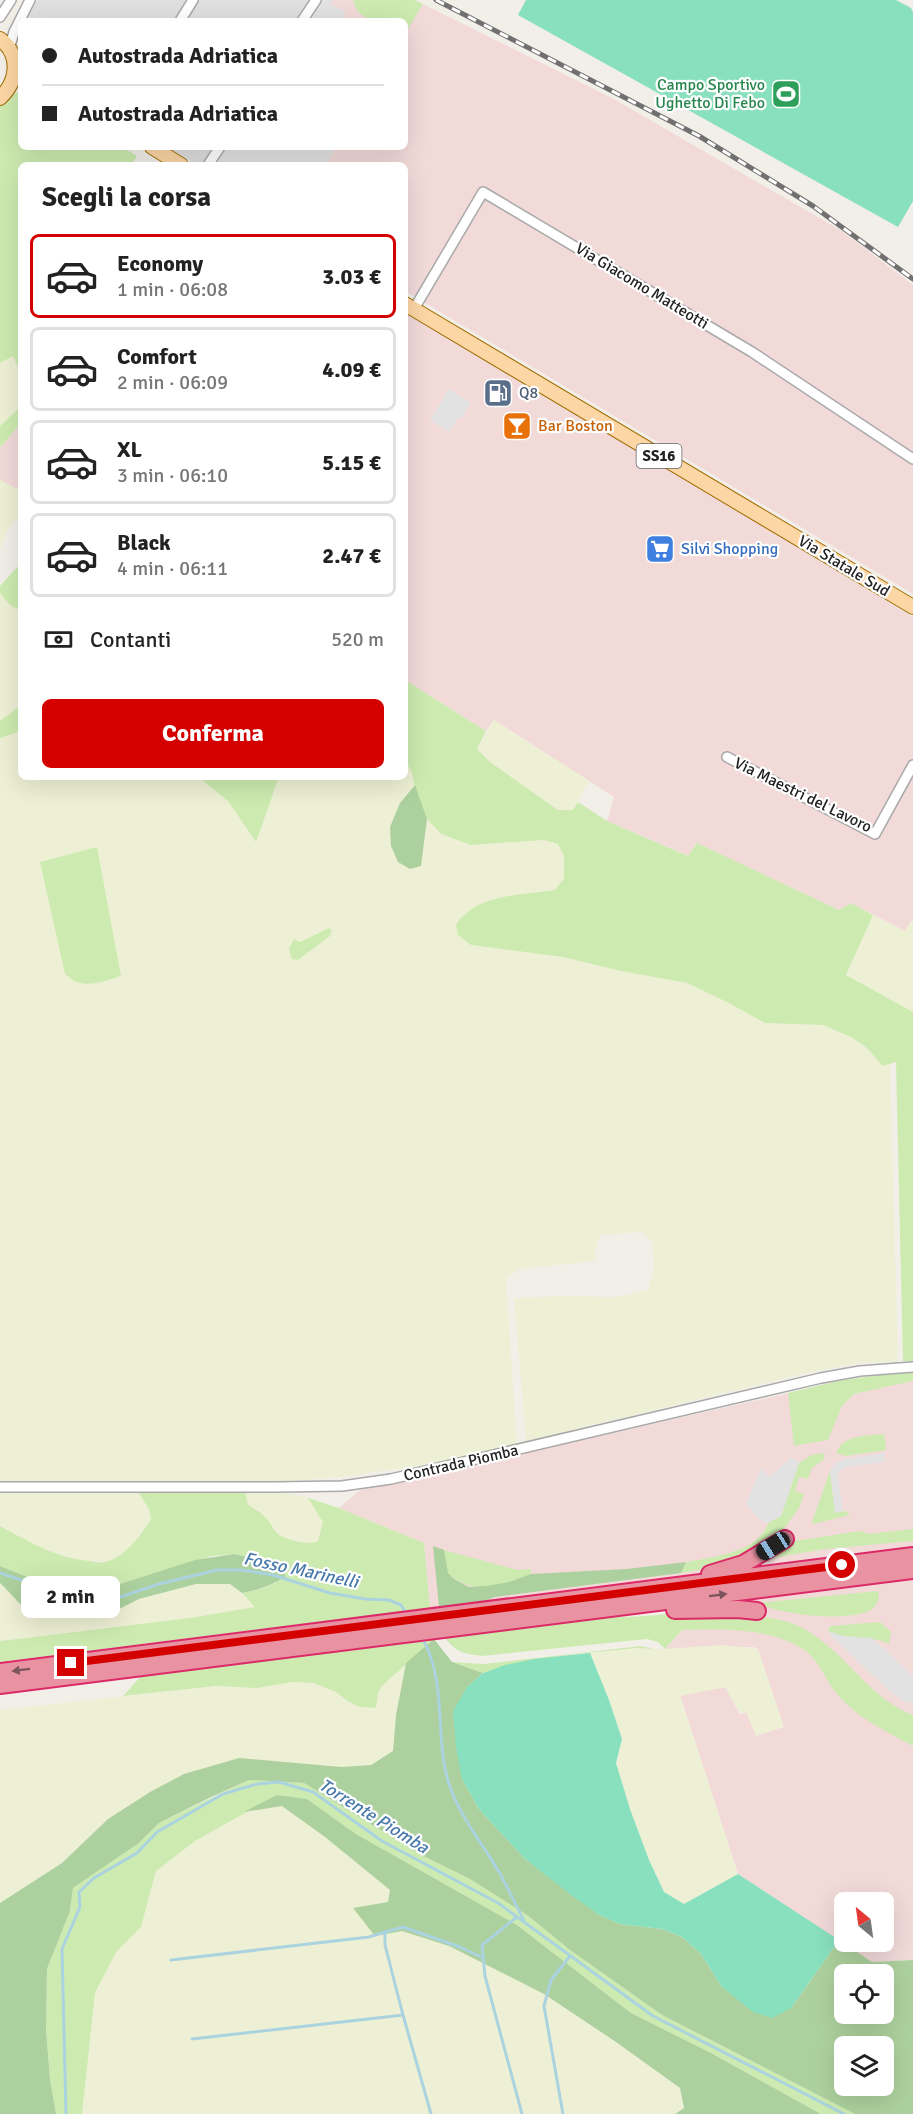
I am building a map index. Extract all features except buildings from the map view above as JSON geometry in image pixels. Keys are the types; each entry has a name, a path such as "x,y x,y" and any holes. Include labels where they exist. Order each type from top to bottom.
{"highway":[{"path":"637,1592 646,1584 704,1575 731,1568 784,1539"},
{"path":"0,1685 470,1613 913,1556"},
{"path":"0,1672 500,1622 913,1570"},
{"path":"597,1610 616,1616 692,1609 757,1611"}],"main road":[{"path":"4,95 13,82 18,65 5,44"},
{"path":"4,95 18,87"},
{"path":"157,150 176,162"},
{"name":"Via Statale Sud","path":"409,306 913,607"}],"street":[{"path":"0,17 11,0"},
{"path":"21,18 30,0"},
{"path":"182,18 193,0"},
{"path":"304,18 316,0"},
{"path":"5,44 12,38 18,25"},
{"name":"Via Giacomo Matteotti","path":"409,306 483,192 752,352 913,459"},
{"name":"Via Maestri del Lavoro","path":"726,757 875,834 913,765"},
{"name":"Contrada Piomba","path":"0,1487 342,1486 392,1479 821,1378 860,1371 913,1367"}],"shaded area":[{"path":"37,0 313,0 301,18 28,18"},
{"path":"318,0 415,0 612,98 842,231 913,285 913,594 408,293 408,162 218,162 225,150 408,150 408,18 307,18"},
{"path":"318,0 333,0 331,4 346,12 343,18 307,18"},
{"path":"172,150 214,150 206,162 191,162"},
{"path":"225,150 334,150 328,162 218,162"},
{"path":"408,315 913,617 913,922 911,921 905,931 851,903 839,910 696,843 689,856 607,821 614,797 494,720 486,731 408,682"},
{"path":"449,389 471,403 449,432 430,420"},
{"path":"18,427 18,489 0,480 0,448"},
{"path":"913,1381 913,1548 734,1573 430,1608 424,1543 339,1508 360,1490 829,1384 854,1394"},
{"path":"884,1453 885,1462 846,1467 840,1471 838,1475 843,1511 835,1513 830,1471 832,1467 837,1462 846,1459"},
{"path":"791,1457 799,1463 781,1516 767,1523 760,1520 746,1504 761,1468 770,1477"},
{"path":"913,1579 913,1960 872,1962 857,1952 894,1952 894,1892 834,1892 834,1937 738,1874 680,1695 725,1687 740,1714 746,1712 783,1727 758,1649 753,1647 665,1649 704,1606"},
{"path":"828,1631 843,1636 871,1638 885,1649 913,1676 913,1703 904,1702 888,1690"}],"green space":[{"path":"353,0 415,0 423,4 408,29 408,18 367,18 356,8"},
{"name":"Campo Sportivo Ughetto Di Febo","path":"526,0 896,0 911,8 913,12 913,201 898,227 518,15"},
{"path":"18,92 18,150 127,150 137,156 133,162 18,162 18,367 13,356 0,363 0,103"},
{"path":"13,355 18,367 18,409 0,426 0,363"},
{"path":"18,409 18,427 0,448 0,426"},
{"path":"0,480 18,489 18,518 8,528 0,550"},
{"path":"18,566 18,609 10,605 0,593 0,586"},
{"path":"0,593 10,605 18,609 18,707 0,721"},
{"path":"408,682 486,731 477,749 490,762 558,810 573,810 578,802 607,821 688,856 697,843 839,910 851,903 873,915 846,975 913,1012 913,1361 903,1361 896,1062 883,1066 866,1047 851,1037 823,1025 765,1023 687,983 563,957 471,945 458,935 456,925 464,915 475,907 501,898 555,890 564,878 564,856 558,844 544,840 471,845 441,834 427,819 416,793 408,765"},
{"path":"18,707 18,732 0,738 0,721"},
{"path":"494,720 589,781 573,810 558,810 490,763 477,749"},
{"path":"18,732 18,780 202,780 228,801 256,842 278,780 408,780 408,765 415,785 400,803 421,866 427,819 441,834 471,845 544,840 558,844 564,856 564,878 555,890 513,897 471,945 563,957 687,983 765,1023 823,1025 851,1037 866,1047 883,1066 890,1064 898,1362 864,1362 802,1374 526,1441 514,1298 618,1297 648,1290 654,1269 652,1241 641,1232 600,1235 595,1250 596,1261 519,1269 506,1279 517,1444 437,1463 340,1477 275,1482 0,1481 0,738"},
{"path":"202,780 278,780 256,842 228,801"},
{"path":"415,785 427,819 421,866 410,869 398,862 391,846 390,827 400,803"},
{"path":"97,847 121,976 85,984 65,974 40,862"},
{"path":"873,915 905,931 911,921 913,922 913,1012 846,975"},
{"path":"329,928 332,930 330,936 298,960 292,959 289,949 294,939 300,942"},
{"path":"899,1372 913,1373 913,1381 854,1394 842,1406 828,1440 794,1446 788,1393 838,1381"},
{"path":"884,1434 886,1450 846,1456 836,1453 844,1442 850,1439"},
{"path":"825,1453 823,1460 812,1468 808,1479 799,1477 795,1491 804,1494 799,1508 780,1534 724,1566 681,1573 686,1562 726,1554 755,1541 769,1523 781,1516 799,1463 811,1455"},
{"path":"830,1471 835,1512 846,1511 850,1515 813,1524 812,1522"},
{"path":"0,1491 139,1493 149,1509 151,1519 130,1547 117,1557 103,1562 79,1560 45,1550 0,1526"},
{"path":"246,1492 292,1494 308,1498 323,1522 318,1541 314,1544 281,1537 262,1514 249,1507"},
{"path":"246,1492 249,1505 266,1518 278,1534 292,1540 304,1543 318,1541 323,1522 308,1498 339,1508 424,1543 430,1608 0,1662 0,1641 190,1618 255,1607 242,1593 276,1583 264,1560 234,1554 212,1556 89,1594 64,1585 52,1587 0,1566 0,1526 65,1557 102,1562 112,1560 125,1551 151,1519 149,1509 139,1493"},
{"path":"913,1529 913,1541 825,1549 754,1561 782,1543 860,1531 869,1534"},
{"path":"433,1546 444,1550 448,1573 469,1587 509,1582 531,1574 627,1569 686,1562 681,1573 495,1597 479,1603 439,1607"},
{"path":"444,1550 517,1570 531,1569 531,1574 488,1587 471,1586 451,1577 448,1573"},
{"path":"234,1554 264,1560 284,1569 285,1576 265,1587 242,1593 230,1584 196,1584 139,1599 117,1610 87,1618 72,1611 54,1607 31,1613 0,1583 0,1566 52,1587 64,1585 89,1594 195,1560"},
{"path":"0,1583 22,1607 31,1613 51,1606 67,1608 88,1618 117,1610 139,1599 196,1584 230,1583 256,1607 190,1618 0,1641"},
{"path":"878,1591 879,1600 873,1609 848,1616 798,1614 757,1603"},
{"path":"602,1613 629,1617 666,1614 745,1615 773,1618 804,1629 836,1653 879,1695 913,1715 913,1746 872,1723 845,1703 810,1654 791,1642 761,1633 682,1630 665,1649 658,1642 647,1639 482,1656 459,1651 443,1635"},
{"path":"880,1622 891,1632 889,1644 874,1639 841,1636 827,1630 831,1626"},
{"path":"432,1636 434,1639 383,1685 378,1693 376,1708 360,1707 347,1701 336,1692 313,1683 293,1682 257,1688 216,1686 123,1696 142,1675"},
{"path":"434,1639 452,1662 483,1673 467,1687 462,1779 479,1809 524,1858 599,1915 620,1924 662,1929 682,1937 701,1954 722,1987 791,2008 834,1947 834,1952 857,1952 872,1962 913,1960 913,2114 855,2114 662,2015 570,1950 527,1915 470,1879 421,1855 304,1783 249,1780 159,1823 139,1843 73,1888 70,1911 47,1969 46,2030 50,2079 56,2114 0,2114 0,1903 62,1863 108,1819 150,1792 184,1774 239,1758 341,1767 371,1765 393,1751 396,1715 406,1663"},
{"path":"722,1645 758,1649 784,1727 756,1736 746,1712 741,1714 725,1687 680,1696 738,1874 684,1904 664,1892 649,1860 616,1763 622,1738 590,1653 637,1648 665,1649"},
{"path":"641,1646 654,1649 637,1648 560,1656 521,1662 483,1673 452,1662 483,1664"},
{"path":"590,1653 622,1739 616,1763 630,1809 664,1892 684,1904 738,1874 834,1937 834,1947 791,2008 772,2018 753,2012 722,1987 701,1954 682,1937 662,1929 620,1924 599,1915 524,1858 479,1809 462,1779 453,1711 467,1687 483,1673 505,1665 534,1659"},
{"path":"406,1663 396,1715 393,1751 371,1765 341,1767 108,1819 62,1863 0,1903 0,1710 216,1686 258,1688 293,1682 313,1683 336,1692 347,1702 360,1707 375,1708 378,1693 383,1685"},
{"path":"249,1780 304,1783 421,1855 470,1879 527,1915 570,1950 662,2015 855,2114 821,2114 711,2053 631,2013 517,1925 356,1834 307,1799 277,1795 195,1841 156,1871 141,1927 116,1952 95,1993 82,2114 56,2114 50,2079 46,2030 47,1969 70,1911 73,1888 139,1843 159,1823"},
{"path":"277,1795 307,1799 356,1834 517,1925 631,2013 711,2053 821,2114 675,2114 684,2108 680,2088 544,1994 449,1946 402,1931 375,1936 353,1908 388,1902 390,1890 325,1837 282,1806 244,1812"},
{"path":"282,1805 390,1890 388,1902 402,1931 449,1946 544,1994 680,2088 684,2108 675,2114 82,2114 95,1993 116,1952 141,1927 156,1871 195,1841 244,1812"}],"waterway":[{"name":"Fosso Marinelli","path":"0,1573 84,1601 120,1597 159,1584 217,1570 242,1570 273,1575 330,1593 365,1599 389,1600 401,1605 408,1616"},
{"name":"Fosso Marinelli","path":"421,1636 435,1671 442,1747 449,1784 459,1808 499,1872 524,1921"},
{"name":"Torrente Piomba","path":"66,2114 62,1949 80,1907 79,1892 94,1878 137,1853 157,1832 223,1794 257,1784 279,1782 313,1792 382,1841 498,1903 653,2016 844,2114"},
{"path":"517,1917 482,1945 485,1976 522,2114"},
{"path":"192,2039 403,2015 385,1945 385,1932 403,1927 460,1947 483,1958"},
{"path":"171,1960 369,1937 385,1932"},
{"path":"563,2114 544,2006 551,1980 570,1956"},
{"path":"403,2015 431,2114"}],"railway":[{"path":"436,0 699,136 813,206 913,279"}],"place":[{"name":"Campo Sportivo Ughetto Di Febo","path":"786,94"},
{"name":"Q8","path":"498,393"},
{"name":"Bar Boston","path":"517,426"},
{"name":"Silvi Shopping","path":"660,549"}],"route":[{"path":"71,1663 842,1565"}]}
